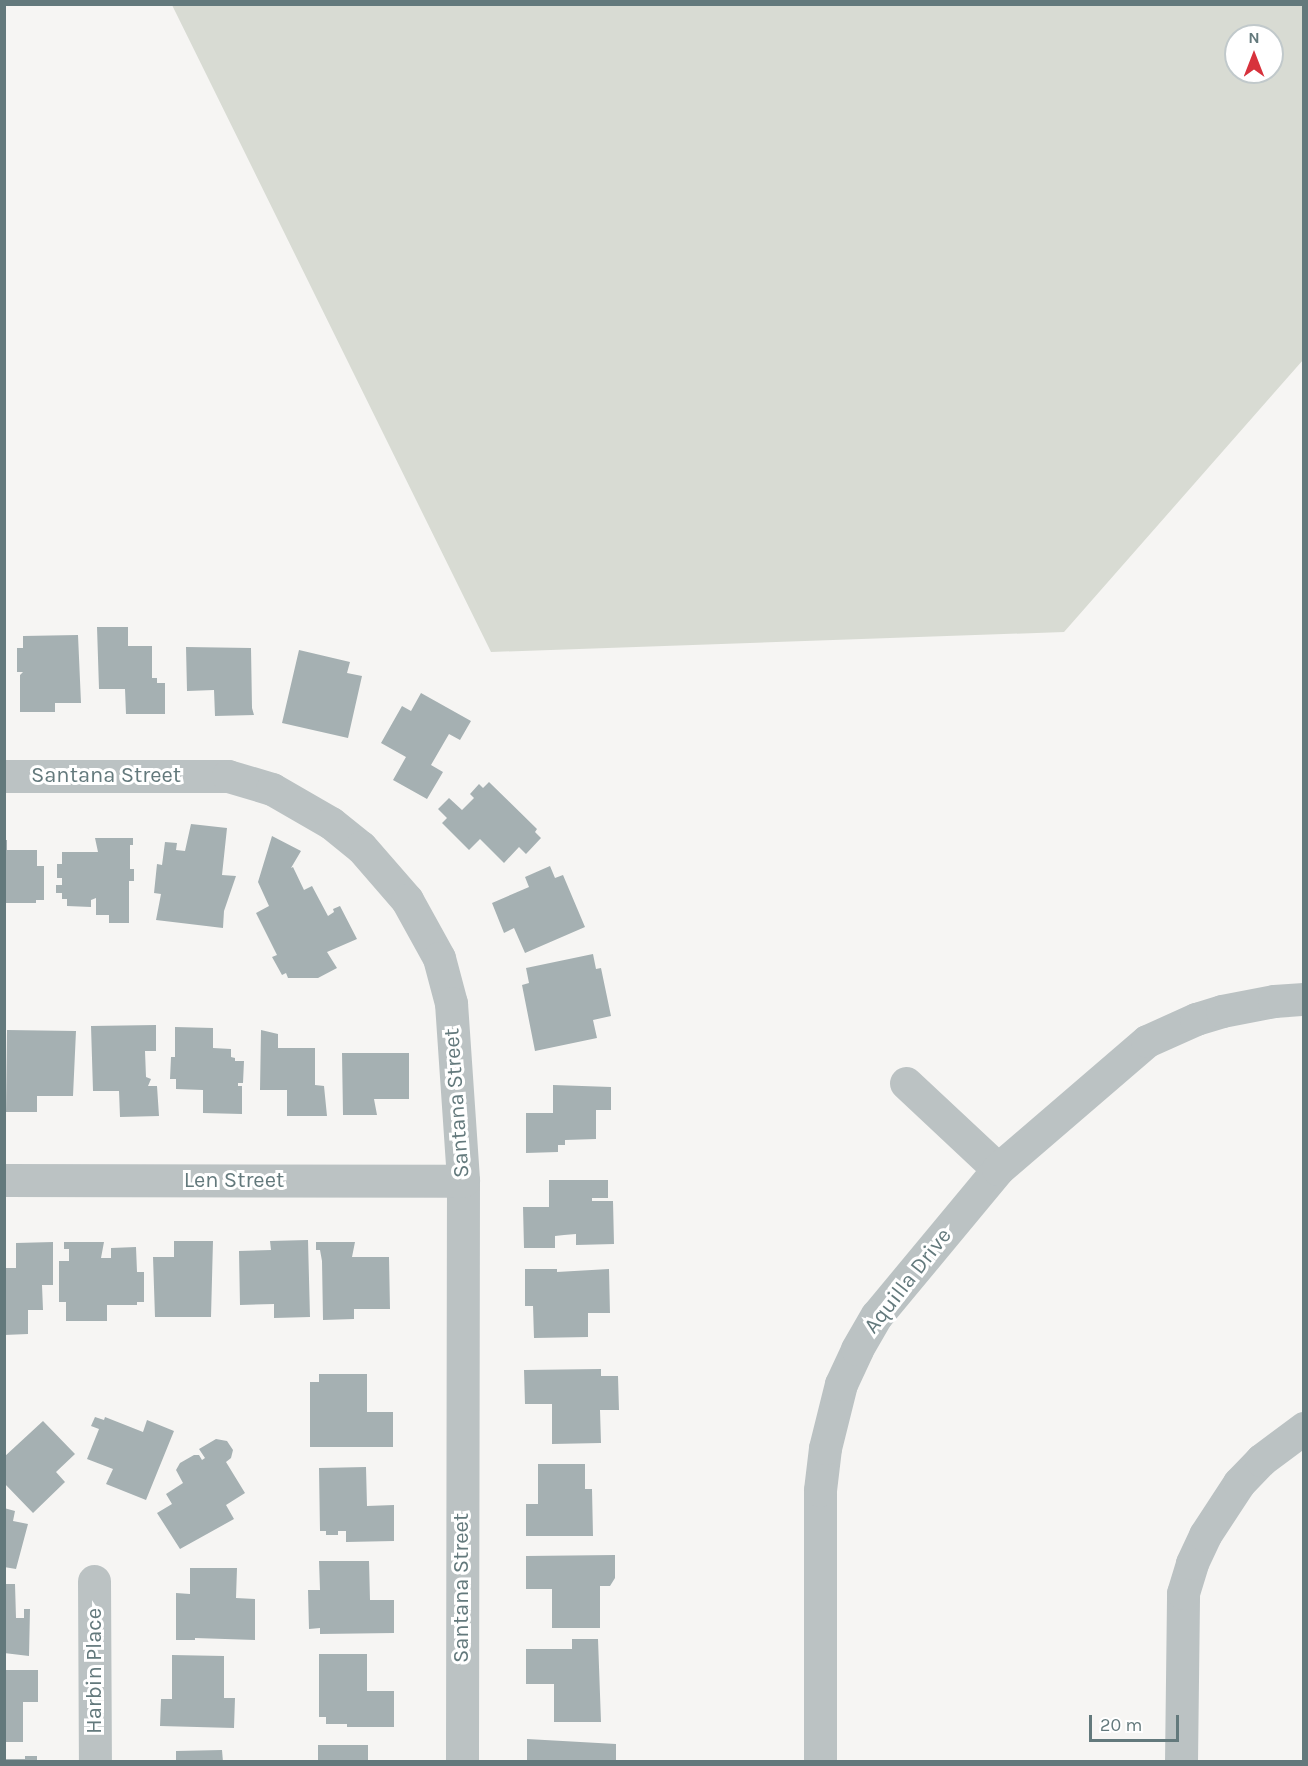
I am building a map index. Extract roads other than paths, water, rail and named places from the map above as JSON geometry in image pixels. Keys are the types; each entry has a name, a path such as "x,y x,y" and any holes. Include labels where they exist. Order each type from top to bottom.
{"street":[{"name":"Santana Street","path":"4,776 228,776 272,789 331,823 361,847 407,900 439,958 451,1004 463,1181 462,1761"},
{"name":"Aquilla Drive","path":"820,1761 820,1490 830,1422 842,1384 857,1349 877,1315 998,1169 1148,1041 1196,1019 1222,1011 1274,1001 1304,999"},
{"path":"906,1083 998,1169"},
{"name":"Len Street","path":"4,1180 463,1181"},
{"path":"1181,1761 1183,1593 1192,1563 1210,1526 1239,1483 1261,1460 1304,1428"},
{"name":"Harbin Place","path":"94,1581 95,1761"}]}
